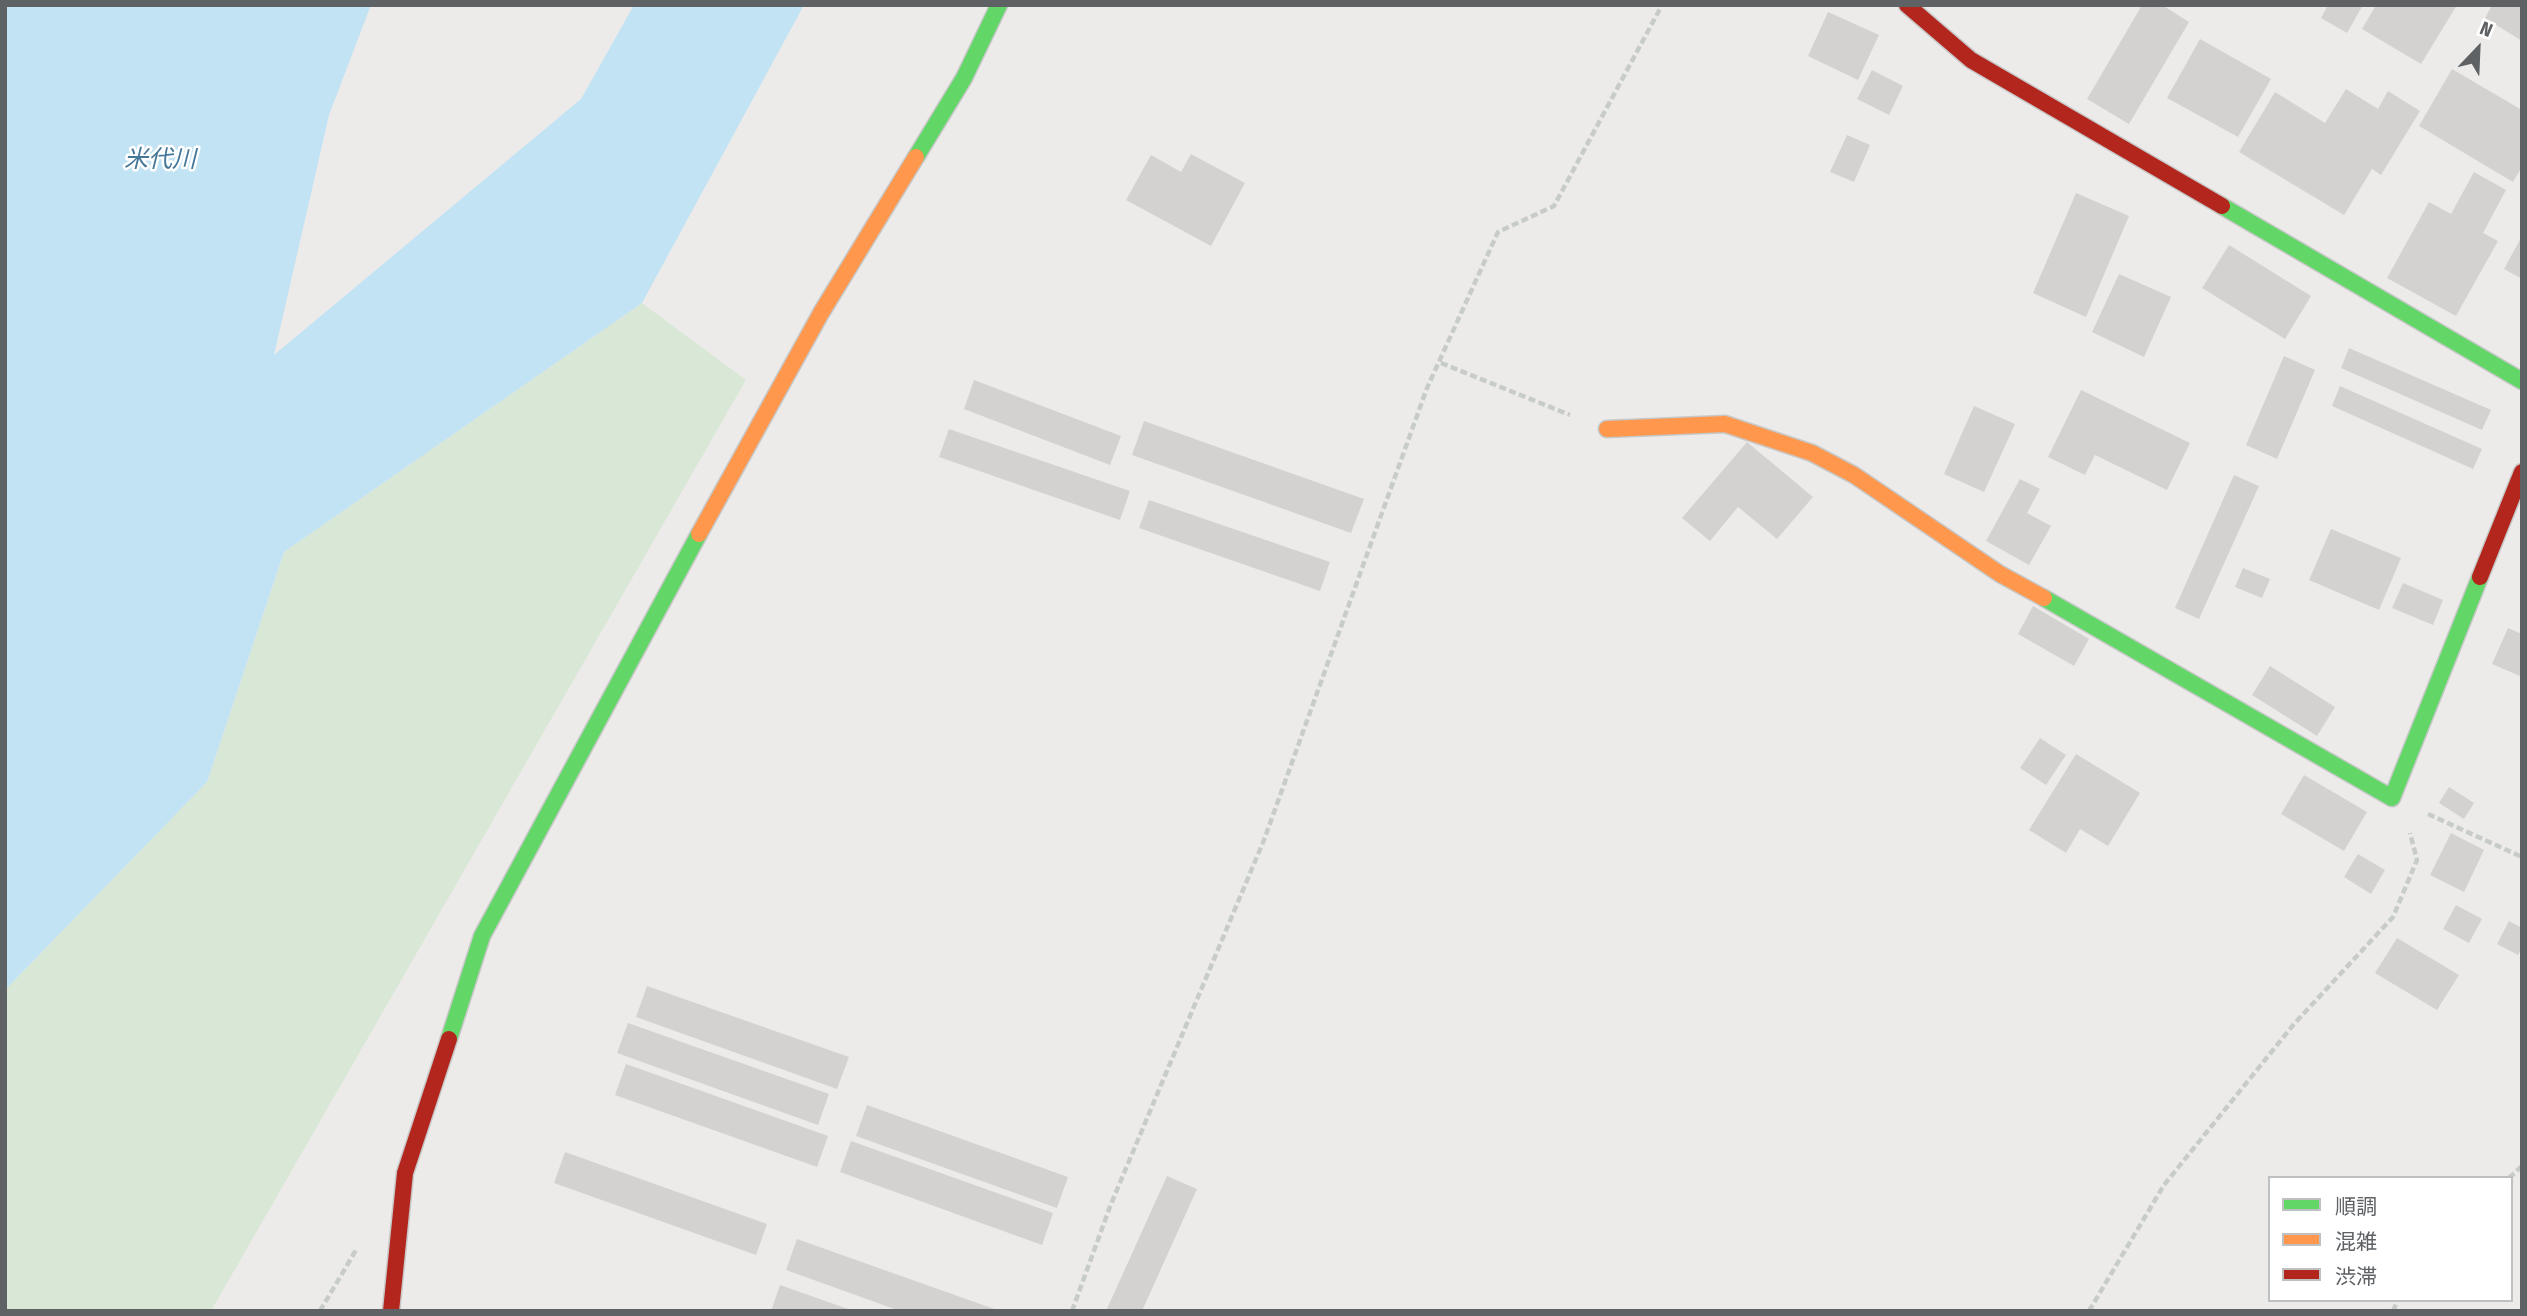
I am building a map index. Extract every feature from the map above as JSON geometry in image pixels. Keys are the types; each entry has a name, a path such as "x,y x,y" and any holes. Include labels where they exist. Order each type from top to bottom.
{"street":[{"path":"391,1311 405,1173 482,936 584,742 821,313 964,78 999,5"},
{"path":"1907,5 1971,60 2522,382"},
{"path":"1607,429 1725,424 1812,453 1854,475 2000,574 2108,632 2392,798 2522,472"}],"path":[{"path":"1072,1311 1111,1204 1264,840 1427,388 1441,363 1499,232 1554,206 1662,5"},
{"path":"1441,363 1607,429"},
{"path":"2392,798 2522,857"},
{"path":"2089,1311 2164,1185 2294,1024 2393,917 2417,860 2410,830 2392,798"}],"green space":[{"path":"642,303 746,380 211,1311 5,1311 5,990 207,782 284,552"}],"water":[{"name":"米代川","path":"5,5 371,5 329,115 274,355 581,99 634,5 804,5 642,303 284,552 207,782 5,990"}],"building":[{"path":"2142,5 2162,5 2189,22 2129,124 2087,99"},
{"path":"2328,5 2363,5 2347,33 2321,18"},
{"path":"2376,5 2457,5 2421,64 2362,29"},
{"path":"2492,5 2522,5 2522,41 2485,18"},
{"path":"1828,12 1879,35 1858,80 1808,56"},
{"path":"2200,39 2271,79 2238,137 2167,98"},
{"path":"2452,69 2522,110 2522,167 2513,182 2419,126"},
{"path":"1872,70 1903,86 1889,115 1857,99"},
{"path":"2346,89 2378,109 2388,91 2420,111 2381,175 2372,169 2344,215 2239,152 2275,92 2325,123"},
{"path":"1847,135 1870,145 1854,182 1830,172"},
{"path":"1191,154 1245,183 1211,246 1126,200 1151,155 1181,172"},
{"path":"2474,172 2506,190 2483,233 2498,241 2456,316 2387,278 2429,202 2451,214"},
{"path":"2076,193 2129,216 2086,317 2033,293"},
{"path":"2522,236 2522,279 2504,269"},
{"path":"2229,245 2311,296 2285,339 2202,288"},
{"path":"2119,274 2171,297 2144,357 2092,332"},
{"path":"2349,348 2491,410 2482,430 2341,368"},
{"path":"2284,356 2315,370 2277,459 2246,445"},
{"path":"974,380 1121,436 1110,465 964,409"},
{"path":"2340,386 2482,449 2473,469 2332,406"},
{"path":"2081,390 2190,443 2167,490 2095,455 2085,475 2048,457"},
{"path":"1974,406 2015,424 1984,492 1944,474"},
{"path":"1144,421 1364,499 1351,533 1132,455"},
{"path":"949,429 1130,491 1120,520 939,457"},
{"path":"1747,442 1813,497 1777,539 1738,507 1710,541 1682,518"},
{"path":"2234,475 2259,486 2199,619 2175,608"},
{"path":"2020,479 2040,489 2027,513 2051,526 2029,565 1986,541"},
{"path":"1149,500 1330,562 1320,591 1139,528"},
{"path":"2331,529 2401,558 2379,610 2309,580"},
{"path":"2243,568 2270,579 2262,598 2235,587"},
{"path":"2403,583 2443,600 2433,625 2392,608"},
{"path":"2033,606 2089,639 2074,666 2018,634"},
{"path":"2508,628 2522,634 2522,677 2492,664"},
{"path":"2270,666 2335,707 2317,736 2252,695"},
{"path":"2040,738 2066,755 2046,785 2020,768"},
{"path":"2076,754 2140,793 2108,846 2080,829 2066,853 2029,830"},
{"path":"2304,775 2367,812 2344,851 2281,814"},
{"path":"2449,787 2474,803 2464,819 2439,803"},
{"path":"2451,833 2484,850 2464,892 2430,875"},
{"path":"2358,854 2385,870 2371,894 2344,877"},
{"path":"2456,905 2482,919 2469,943 2443,929"},
{"path":"2509,921 2522,928 2522,948 2518,955 2497,944"},
{"path":"2397,938 2459,975 2437,1010 2375,973"},
{"path":"647,986 849,1057 837,1089 636,1017"},
{"path":"628,1023 829,1094 818,1125 617,1053"},
{"path":"626,1064 828,1136 817,1167 615,1095"},
{"path":"867,1105 1068,1177 1057,1208 856,1136"},
{"path":"851,1141 1053,1213 1042,1245 840,1172"},
{"path":"565,1152 767,1224 756,1255 554,1183"},
{"path":"1167,1176 1197,1189 1142,1311 1106,1311"},
{"path":"797,1239 997,1311 900,1311 786,1270"},
{"path":"780,1285 851,1310 851,1311 771,1311"}],"traffic: fast":[{"path":"916,157 964,78 999,5"},
{"path":"2222,206 2522,381"},
{"path":"449,1039 482,936 699,534"},
{"path":"2044,598 2392,798 2480,577"}],"traffic: slow":[{"path":"699,534 821,313 916,157"},
{"path":"1607,429 1725,424 1812,453 1854,475 2000,574 2044,598"}],"traffic: jam":[{"path":"1907,5 1971,60 2222,206"},
{"path":"2480,577 2522,472"},
{"path":"391,1311 405,1173 449,1039"}]}
